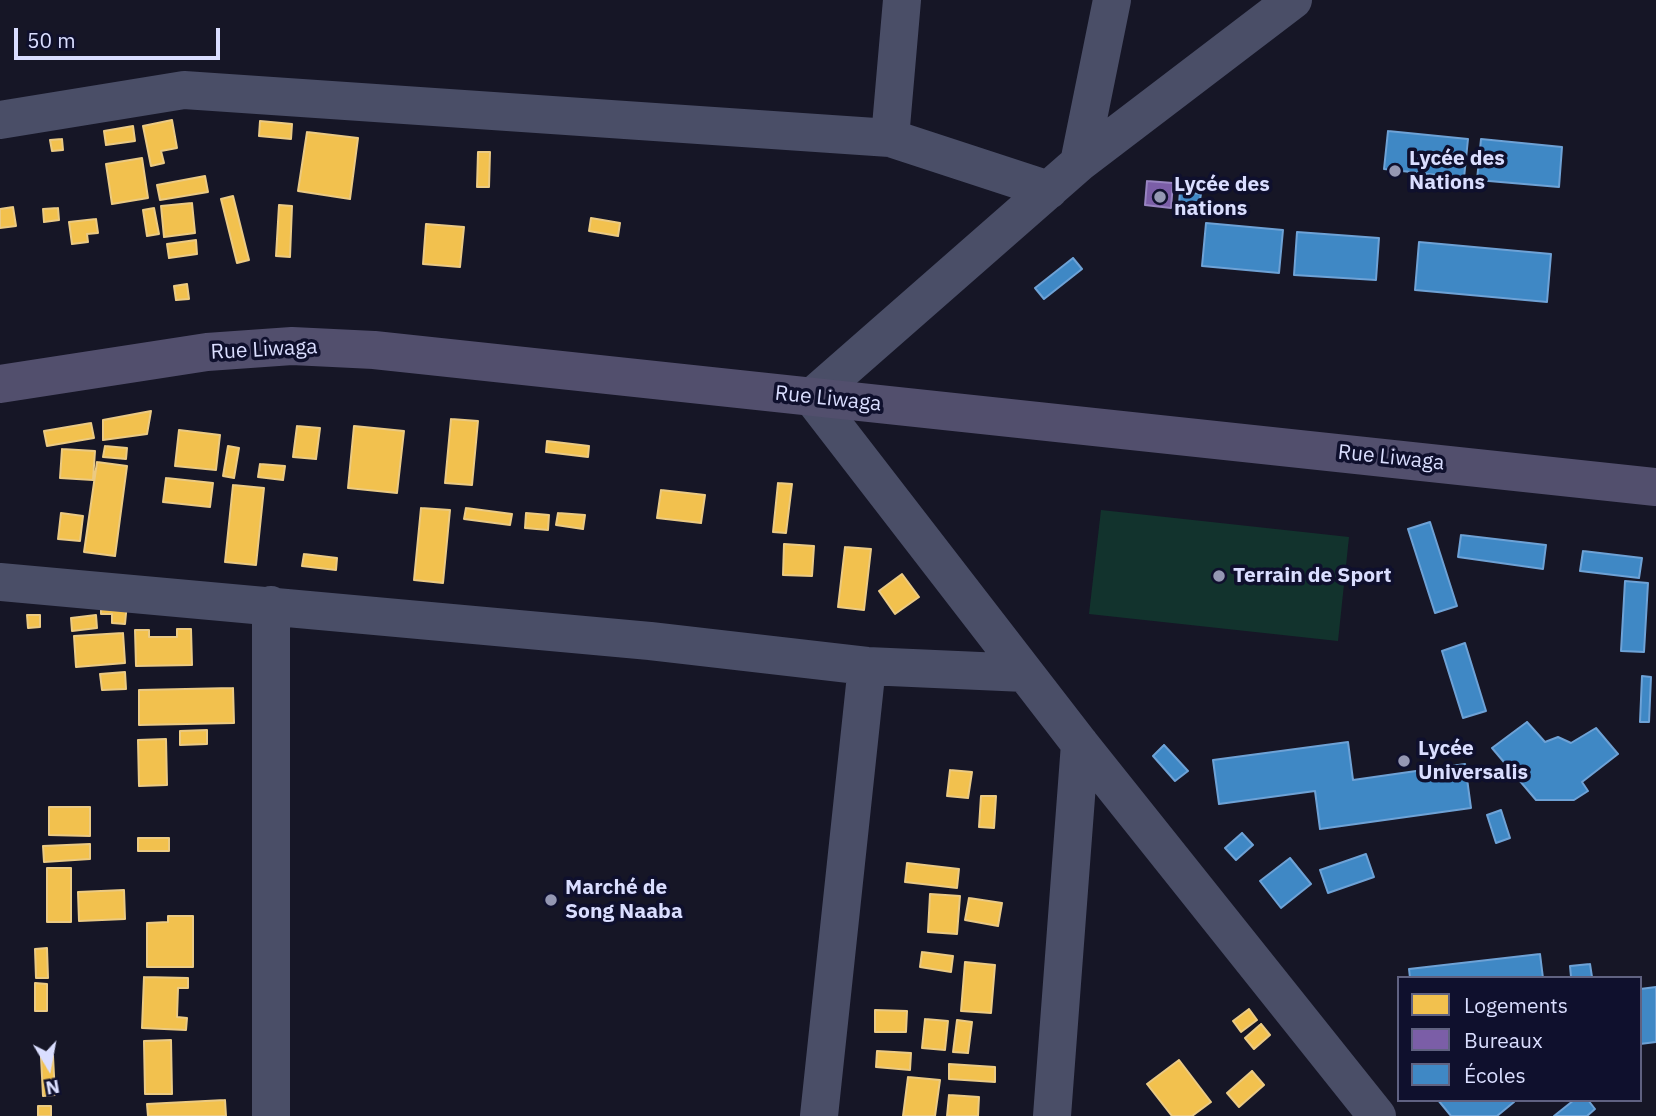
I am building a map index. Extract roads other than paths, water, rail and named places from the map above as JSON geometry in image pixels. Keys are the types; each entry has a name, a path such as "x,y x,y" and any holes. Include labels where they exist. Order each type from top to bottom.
{"main road":[{"name":"Rue Liwaga","path":"0,384 207,352 292,346 374,349 1656,487"}],"street":[{"path":"1079,163 1112,0"},
{"path":"1293,0 1079,163 812,397 1080,744 1377,1116"},
{"path":"890,138 909,7"},
{"path":"0,120 184,90 890,138 1049,190"},
{"path":"0,582 637,640 867,666 1025,673"},
{"path":"271,605 271,1116"},
{"path":"819,1116 867,666"},
{"path":"1060,1109 1080,744"}],"place":[{"name":"Lycée des Nations","path":"1395,171"},
{"name":"Lycée des nations","path":"1160,197"},
{"name":"Terrain de Sport","path":"1219,576"},
{"name":"Lycée Universalis","path":"1404,761"},
{"name":"Marché de Song Naaba","path":"551,900"}]}
